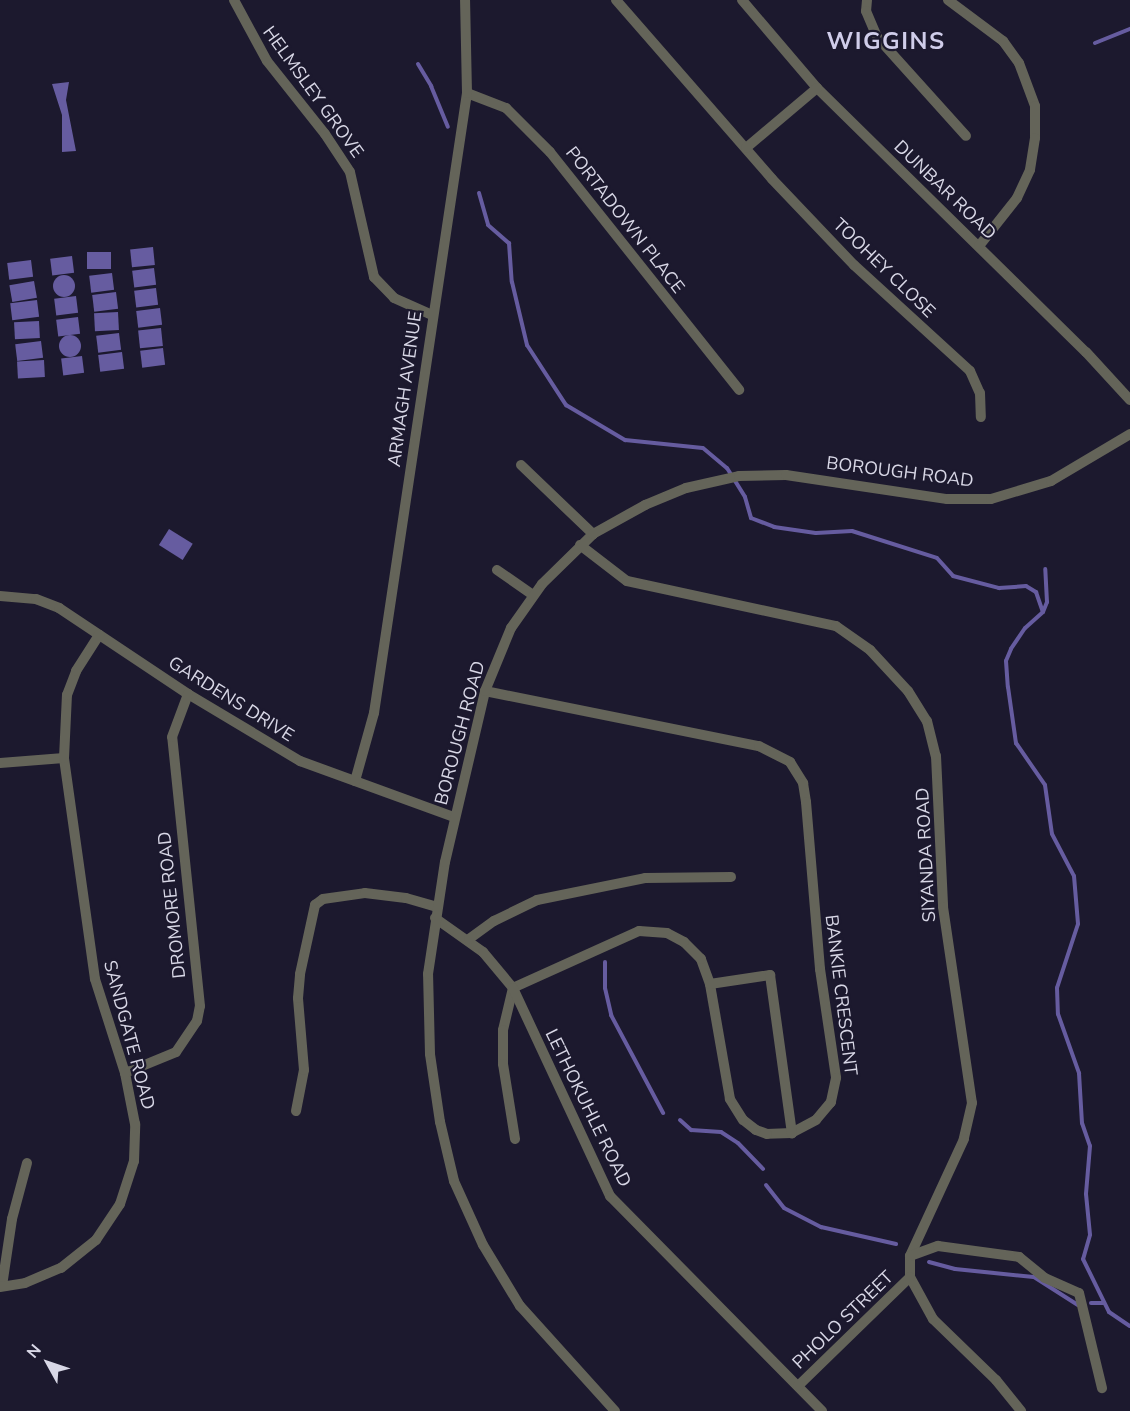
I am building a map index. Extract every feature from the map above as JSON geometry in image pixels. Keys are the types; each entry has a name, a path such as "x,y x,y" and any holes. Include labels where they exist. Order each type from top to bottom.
{"street":[{"name":"HELMSLEY GROVE","path":"234,0 267,61 326,134 350,172 374,277 394,298 432,315"},
{"name":"ARMAGH AVENUE","path":"355,781 374,713 467,93 465,0"},
{"name":"TOOHEY CLOSE","path":"616,0 746,148 854,265 970,371 981,393 981,417"},
{"name":"DUNBAR ROAD","path":"742,0 817,88 979,246 1130,400"},
{"path":"867,0 866,11 877,37 966,136"},
{"path":"948,0 1003,41 1019,63 1035,106 1035,138 1030,170 1017,198 979,246"},
{"path":"746,148 817,88"},
{"name":"PORTADOWN PLACE","path":"467,93 506,108 550,152 739,390"},
{"name":"BOROUGH ROAD","path":"615,1411 520,1306 483,1245 454,1181 440,1122 430,1054 428,974 435,918 454,817 485,691 511,628 533,595 593,534 670,494 717,481 763,475 820,478 947,499 990,499 1052,481 1130,434"},
{"path":"521,465 593,534"},
{"name":"SIYANDA ROAD","path":"580,545 627,581 837,626 870,650 908,691 927,721 936,756 943,907 972,1103 964,1139 910,1256 910,1277 933,1319 996,1380 1021,1411"},
{"path":"496,570 533,595"},
{"name":"GARDENS DRIVE","path":"0,596 44,602 99,635 188,694 300,761 454,817"},
{"name":"SANDGATE ROAD","path":"1,1287 25,1282 61,1268 96,1240 110,1221 129,1184 134,1161 135,1124 125,1073 95,980 64,758 67,695 76,671 99,635"},
{"name":"BANKIE CRESCENT","path":"485,691 759,746 790,762 796,771 806,802 820,969 836,1078 833,1097 824,1112 792,1133"},
{"name":"DROMORE ROAD","path":"125,1073 176,1052 186,1043 197,1021 200,1006 172,737 188,694"},
{"path":"0,763 64,758"},
{"path":"469,939 494,921 537,900 645,878 731,877"},
{"path":"296,1111 304,1070 298,998 300,974 315,905 324,899 365,893 406,898 437,907"},
{"name":"LETHOKUHLE ROAD","path":"435,918 469,939 500,969 513,988 610,1196 822,1411"},
{"path":"515,1139 503,1064 504,1020 513,988 620,936 646,931 667,933 684,942 701,959 710,984 724,1074 735,1109 756,1130 767,1134 792,1133 770,975 710,984"},
{"path":"1,1287 12,1219 27,1163"},
{"path":"910,1256 938,1246 1019,1257 1045,1278 1079,1293 1102,1388"},
{"name":"PHOLO STREET","path":"798,1386 910,1277"}],"shaded area":[{"path":"69,82 66,100 76,151 62,152 62,115 52,84"},
{"path":"153,247 155,265 132,267 130,249"},
{"path":"87,252 111,252 111,269 87,269"},
{"path":"72,256 74,273 52,276 50,259"},
{"path":"31,260 33,277 9,280 7,263"},
{"path":"154,268 156,285 134,288 132,271"},
{"path":"112,273 114,290 91,293 89,276"},
{"path":"64,275 72,278 75,286 72,294 64,297 56,294 53,286 56,278"},
{"path":"34,281 37,298 12,302 9,285"},
{"path":"156,288 158,305 136,308 134,291"},
{"path":"116,292 118,309 94,312 92,295"},
{"path":"76,296 78,313 56,316 54,299"},
{"path":"37,300 39,317 12,320 10,303"},
{"path":"160,308 162,325 138,328 136,311"},
{"path":"118,312 119,330 95,331 94,313"},
{"path":"78,317 80,334 58,337 56,320"},
{"path":"39,321 40,338 15,339 14,322"},
{"path":"161,328 163,346 140,348 138,330"},
{"path":"119,333 121,350 98,353 96,336"},
{"path":"70,335 78,338 81,346 78,354 70,357 62,354 59,346 62,338"},
{"path":"41,341 43,358 17,361 15,344"},
{"path":"163,348 165,365 142,368 140,351"},
{"path":"122,352 124,369 100,372 98,355"},
{"path":"82,356 84,373 63,375 61,359"},
{"path":"44,360 45,377 18,378 17,361"},
{"path":"169,529 193,544 183,560 159,545"}],"waterway":[{"path":"1095,43 1130,29"},
{"path":"418,64 431,86 448,127"},
{"path":"479,193 488,225 509,243 512,282 527,345 566,405 625,440 703,448 727,468 745,497 751,518 774,527 816,533 852,531 937,558 953,576 999,588 1026,586 1036,592 1043,612 1025,628 1011,649 1006,661 1008,687 1016,743 1045,785 1052,834 1074,876 1078,924 1057,988 1058,1014 1079,1073 1082,1123 1090,1146 1086,1194 1090,1235 1083,1259 1109,1312 1130,1326"},
{"path":"1043,612 1047,602 1045,569"},
{"path":"605,962 605,988 611,1015 663,1113"},
{"path":"680,1120 691,1130 721,1132 738,1143 763,1169"},
{"path":"766,1185 784,1208 821,1227 896,1244"},
{"path":"929,1262 955,1269 1034,1277 1078,1305"},
{"path":"1091,1303 1104,1303"}],"district":[{"name":"WIGGINS","path":"886,42"}]}
